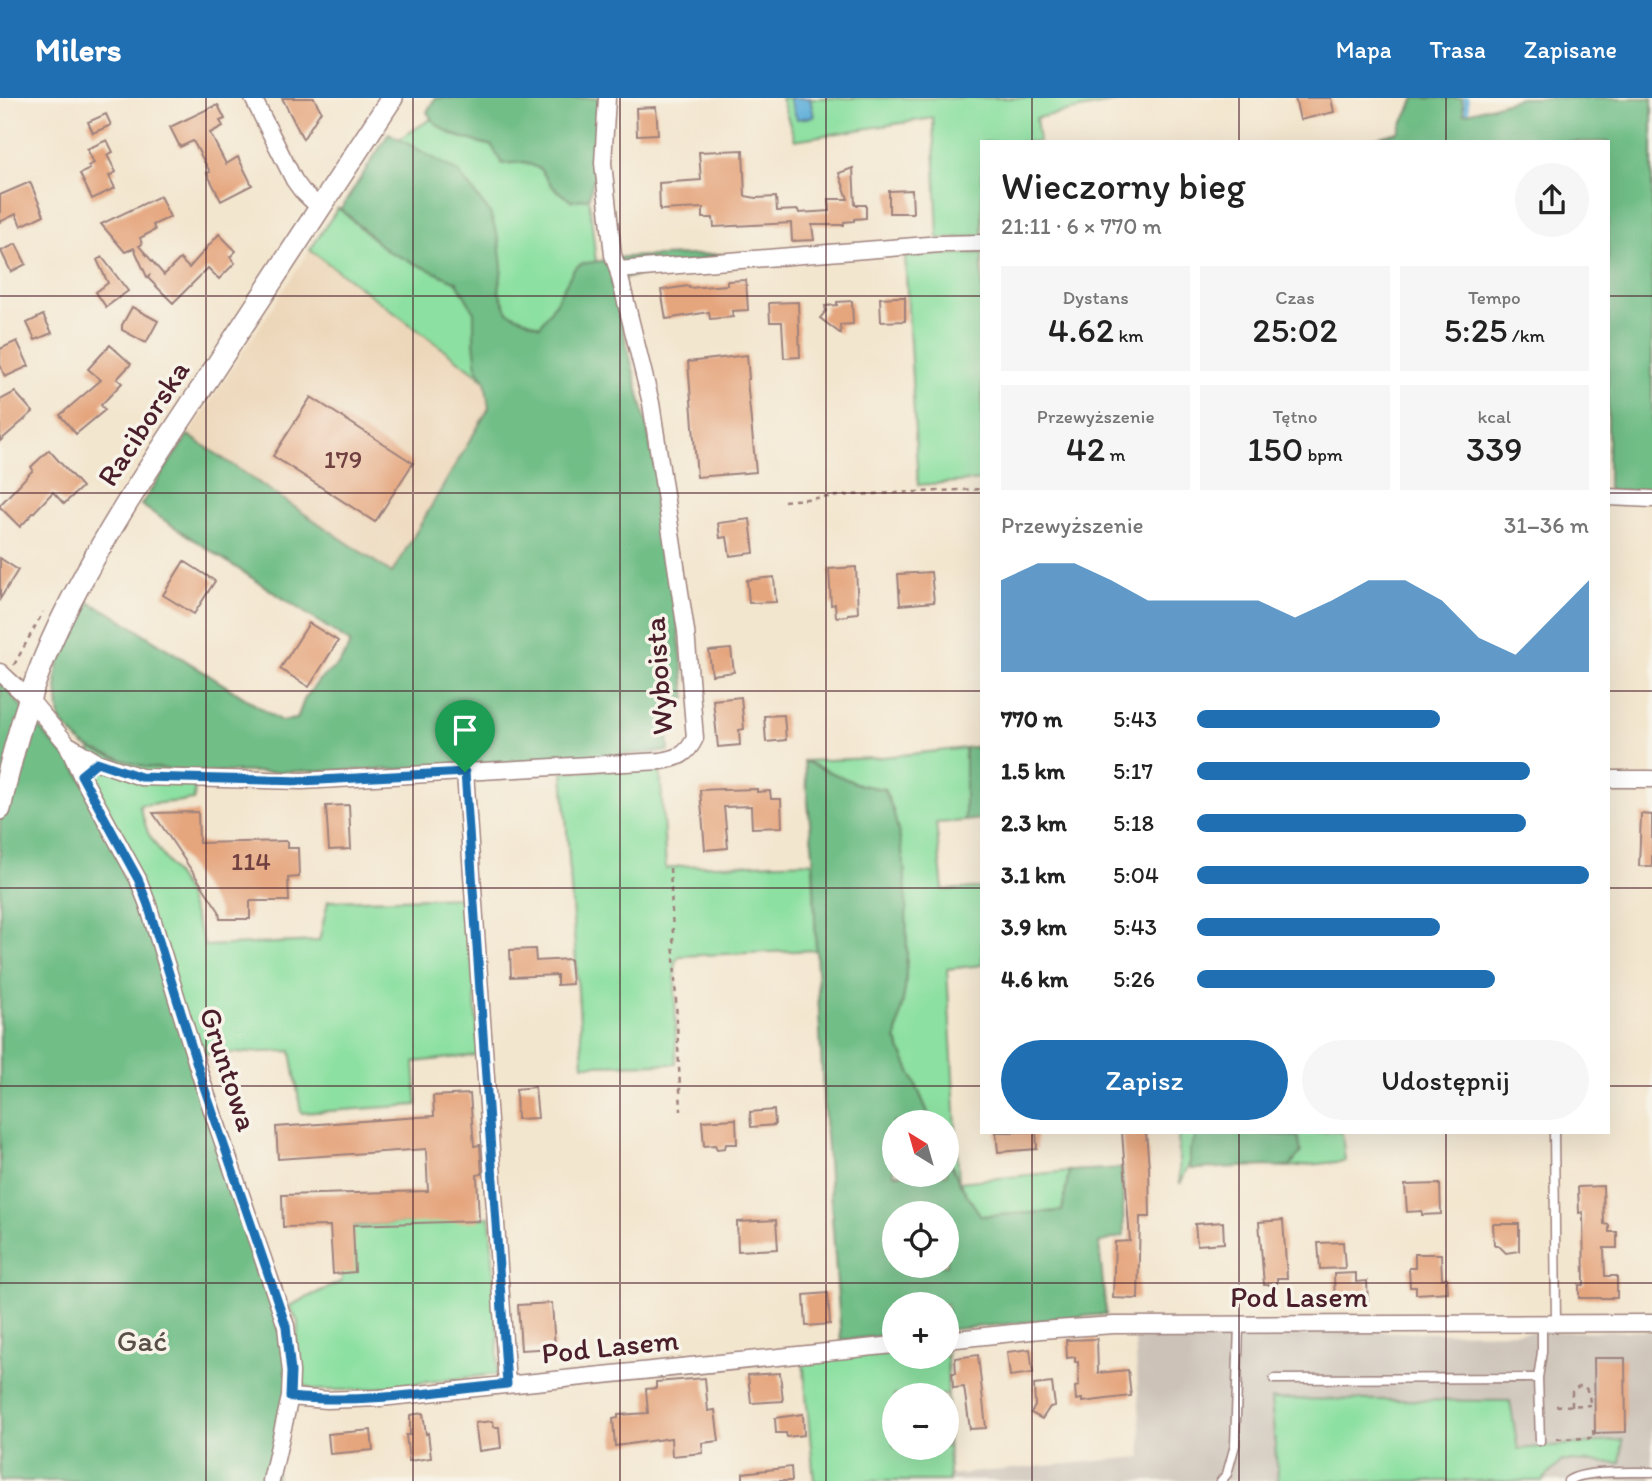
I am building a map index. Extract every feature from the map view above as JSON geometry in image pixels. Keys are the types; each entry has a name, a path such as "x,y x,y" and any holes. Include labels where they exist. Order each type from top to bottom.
{"main road":[{"name":"Raciborska","path":"0,808 17,738 30,699 57,629 82,580 113,525 392,98"}],"street":[{"path":"253,98 298,186 320,208"},
{"name":"Wyboista","path":"67,744 97,762 141,777 302,781 661,761 682,757 691,747 695,738 686,631 651,402 612,255 603,163 607,98"},
{"path":"618,270 980,243"},
{"path":"1610,497 1652,499"},
{"name":"Gruntowa","path":"0,672 30,699 67,744 138,879 148,905 204,1087 286,1326 291,1372 290,1397 271,1481"},
{"path":"81,775 97,762"},
{"path":"465,772 507,1384"},
{"path":"1610,779 1652,779"},
{"name":"Pod Lasem","path":"959,1339 1114,1325 1652,1323"},
{"name":"Pod Lasem","path":"290,1397 327,1400 380,1398 882,1346"}],"lane":[{"path":"1541,1441 1538,1378 1549,1323 1553,1134"},
{"path":"1221,1481 1227,1474 1235,1445 1239,1325"},
{"path":"1273,1379 1538,1378"},
{"path":"1568,1481 1574,1476 1652,1472"}],"path":[{"path":"784,501 980,489"},
{"path":"670,868 681,1111"},
{"path":"1572,1406 1572,1392 1580,1386 1589,1392 1590,1405"},
{"path":"1556,1406 1595,1405"},
{"path":"1557,1439 1594,1438 1593,1430"}],"shaded area":[{"path":"310,250 485,380 489,408 393,573 188,436"},
{"path":"1134,1324 1431,1333 1652,1331 1652,1481 949,1481 949,1475 1142,1457"}],"green space":[{"path":"435,98 602,98 599,155 589,198 571,201 553,187 540,169 525,162 502,164 492,146 456,135 439,126 427,112"},
{"path":"781,98 1130,98 1036,118 1039,140 980,140 980,236 938,239 933,118 795,140"},
{"path":"1415,98 1462,98 1464,114 1521,98 1652,98 1652,492 1610,490 1610,140 1368,140 1398,132"},
{"path":"431,119 452,135 493,146 502,164 525,162 540,169 553,187 571,201 589,198 596,262 605,285 477,368 485,380 310,250 338,208 387,251 457,282 474,311 396,141"},
{"path":"389,133 458,172 490,213 499,241 502,267 499,292 508,312 540,326 574,269 581,264 625,257 723,254 611,282 652,450 673,579 686,699 666,702 669,751 461,768 196,772 145,767 93,750 82,744 60,721 56,676 61,655 88,602 109,612 281,721 297,719 304,700 319,680 339,664 351,643 141,505 188,435 392,573 489,408 485,380 477,368 474,312 457,282 387,251 341,209"},
{"path":"980,253 980,480 918,485 905,256"},
{"name":"Gać","path":"0,681 73,763 134,876 294,1369 275,1481 0,1481"},
{"path":"980,746 980,819 965,821 965,748"},
{"path":"965,748 965,821 936,823 943,890 980,888 980,965 947,969 955,1110 927,1110 896,1039 905,989 907,954 904,864 893,810 884,789 860,785 804,761 873,758"},
{"path":"93,750 118,759 196,772 194,800 139,805 148,833 184,888 205,946 319,941 328,901 468,897 479,1055 414,1062 417,1105 301,1113 291,1051 203,1054 194,1045 73,763"},
{"path":"804,761 860,785 884,789 893,810 900,839 906,892 907,954 905,989 896,1039 927,1110 882,1110 882,1187 959,1187 959,1182 981,1216 1062,1211 1069,1171 1122,1168 1124,1236 1099,1243 1106,1314 959,1329 959,1292 882,1292 882,1336 841,1340 823,1094 813,854"},
{"path":"660,768 666,869 681,866 813,862 816,950 680,956 675,962 676,1064 583,1065 563,772"},
{"path":"1178,1134 1342,1134 1345,1161 1289,1167 1190,1162 1180,1184"},
{"path":"1197,1134 1269,1134 1298,1137 1301,1152 1289,1167 1190,1169 1190,1150"},
{"path":"1069,1171 1062,1211 980,1216 959,1182"},
{"path":"490,1217 498,1333 497,1374 358,1390 312,1390 295,1378 298,1322 289,1306 342,1281 341,1227"},
{"path":"882,1352 882,1369 947,1369 948,1383 882,1383 882,1460 949,1460 949,1481 814,1481 803,1360"},
{"path":"1271,1399 1510,1401 1518,1449 1623,1440 1620,1463 1562,1461 1542,1481 1278,1481"}],"water":[{"path":"789,98 810,98 814,117 797,119"}],"building":[{"path":"282,98 314,98 321,111 303,139"},
{"path":"1295,98 1331,98 1334,112 1300,120"},
{"path":"218,105 225,119 220,121 223,126 210,133 226,164 238,157 252,185 221,201 207,173 210,172 193,141 180,147 170,127"},
{"path":"656,107 658,134 637,135 636,108"},
{"path":"106,114 111,125 93,133 88,122"},
{"path":"107,140 113,152 107,155 116,172 109,176 115,188 92,199 80,174 90,169 88,166 94,163 87,149"},
{"path":"743,150 745,196 776,197 777,211 830,211 829,199 848,199 839,173 853,168 855,205 866,205 866,218 844,222 844,225 812,225 814,240 792,241 791,223 714,227 713,218 703,218 703,208 660,210 659,183 701,180 699,152"},
{"path":"30,182 44,215 21,226 16,214 0,222 0,195"},
{"path":"912,190 913,213 889,213 889,191"},
{"path":"160,196 170,217 153,225 155,230 140,238 142,244 139,246 164,275 180,259 189,268 219,234 236,251 230,257 235,263 219,279 208,268 173,303 149,276 147,277 134,248 125,252 101,224"},
{"path":"16,244 26,264 11,272 1,251"},
{"path":"102,257 128,291 106,307 96,292 108,283 97,260"},
{"path":"746,280 748,310 732,311 733,317 710,319 709,312 666,319 661,290 727,285 727,281"},
{"path":"905,297 905,321 881,322 880,298"},
{"path":"852,301 853,324 840,325 841,334 820,318 826,311 825,306"},
{"path":"798,302 800,357 784,358 782,322 770,322 769,303"},
{"path":"132,307 158,321 146,343 122,330"},
{"path":"43,315 52,333 35,340 27,323"},
{"path":"17,341 29,366 5,377 0,365 0,349"},
{"path":"110,345 131,364 117,379 122,383 101,405 105,410 76,434 60,415 101,380 88,369"},
{"path":"747,355 756,472 697,477 688,362"},
{"path":"15,392 33,412 0,441 0,400"},
{"path":"311,397 413,463 375,522 273,456"},
{"path":"49,450 82,487 64,504 53,492 20,527 0,505 33,470 31,467"},
{"path":"750,519 754,553 730,556 727,537 720,538 718,523"},
{"path":"0,558 18,570 0,599"},
{"path":"184,561 215,581 194,614 163,595"},
{"path":"856,567 858,613 836,617 835,604 831,605 829,569"},
{"path":"931,572 934,602 900,605 898,574"},
{"path":"774,577 776,602 749,603 747,580"},
{"path":"309,623 338,641 309,687 280,669"},
{"path":"731,649 734,672 712,675 709,651"},
{"path":"741,697 744,729 739,730 740,745 718,747 713,700"},
{"path":"784,715 786,740 766,742 764,716"},
{"path":"700,790 770,791 771,799 781,799 782,827 752,828 751,806 724,807 728,848 705,850"},
{"path":"349,805 351,849 329,850 326,806"},
{"path":"198,812 199,843 287,841 287,848 298,848 299,877 288,878 289,901 250,901 250,919 220,919 219,911 153,813"},
{"path":"1641,814 1652,815 1652,867 1639,866"},
{"path":"535,949 536,961 570,959 572,984 557,985 557,975 511,977 510,950"},
{"path":"535,1087 538,1118 517,1119 516,1089"},
{"path":"470,1094 474,1146 480,1145 482,1174 477,1175 479,1221 353,1225 355,1272 333,1274 330,1226 283,1227 282,1195 428,1191 426,1149 278,1159 276,1127 434,1116 433,1096"},
{"path":"774,1110 775,1125 751,1127 750,1112"},
{"path":"736,1119 737,1144 726,1144 725,1148 717,1149 715,1145 704,1146 702,1121"},
{"path":"996,1134 1036,1134 1037,1149 998,1152"},
{"path":"1122,1134 1146,1134 1150,1217 1140,1217 1138,1299 1113,1298 1115,1242 1130,1241"},
{"path":"1440,1184 1441,1214 1422,1215 1422,1211 1407,1212 1405,1185"},
{"path":"1603,1186 1604,1224 1609,1225 1609,1232 1617,1232 1617,1248 1604,1248 1605,1276 1617,1276 1617,1298 1579,1298 1579,1285 1584,1285 1583,1212 1579,1213 1578,1187"},
{"path":"776,1220 778,1249 738,1251 737,1222"},
{"path":"1283,1220 1287,1278 1277,1278 1277,1285 1264,1285 1259,1222"},
{"path":"1223,1222 1224,1243 1197,1245 1195,1224"},
{"path":"1493,1224 1519,1224 1519,1251 1506,1253 1498,1245 1494,1245"},
{"path":"1343,1242 1345,1268 1320,1269 1318,1243"},
{"path":"1415,1254 1441,1254 1442,1278 1447,1278 1448,1292 1416,1294 1416,1287 1410,1287 1409,1268 1415,1268"},
{"path":"1356,1273 1356,1282 1367,1281 1368,1304 1335,1305 1334,1274"},
{"path":"828,1293 830,1324 806,1326 804,1295"},
{"path":"552,1303 555,1348 521,1350 518,1305"},
{"path":"1097,1339 1098,1373 1128,1370 1131,1396 1082,1402 1082,1399 1076,1400 1075,1387 1079,1386 1078,1362 1075,1362 1075,1357 1067,1358 1066,1340"},
{"path":"1030,1349 1033,1373 1010,1376 1007,1352"},
{"path":"978,1355 986,1428 970,1429 964,1387 959,1387 959,1383 953,1383 952,1373 959,1369 959,1357"},
{"path":"1594,1358 1625,1358 1626,1432 1595,1433"},
{"path":"780,1373 783,1401 751,1403 748,1375"},
{"path":"705,1378 708,1411 715,1410 719,1441 702,1443 703,1453 672,1456 671,1438 615,1446 613,1419 618,1418 618,1415 648,1413 646,1389 656,1388 656,1382"},
{"path":"1052,1383 1055,1406 1050,1407 1042,1419 1031,1413 1035,1406 1034,1385"},
{"path":"423,1413 431,1458 409,1461 406,1435 410,1435 410,1415"},
{"path":"803,1414 804,1435 787,1437 786,1433 776,1433 775,1418"},
{"path":"493,1421 494,1427 499,1427 501,1448 479,1451 475,1423"},
{"path":"371,1430 373,1450 330,1454 328,1434"},
{"path":"791,1467 792,1481 743,1481 743,1473"}],"waterway":[{"path":"1466,98 1467,110"}],"route":[{"path":"97,762 141,777 302,781 465,772 507,1384 380,1398 327,1400 290,1397 291,1372 286,1326 204,1087 148,905 138,879 81,775 97,762"}]}
